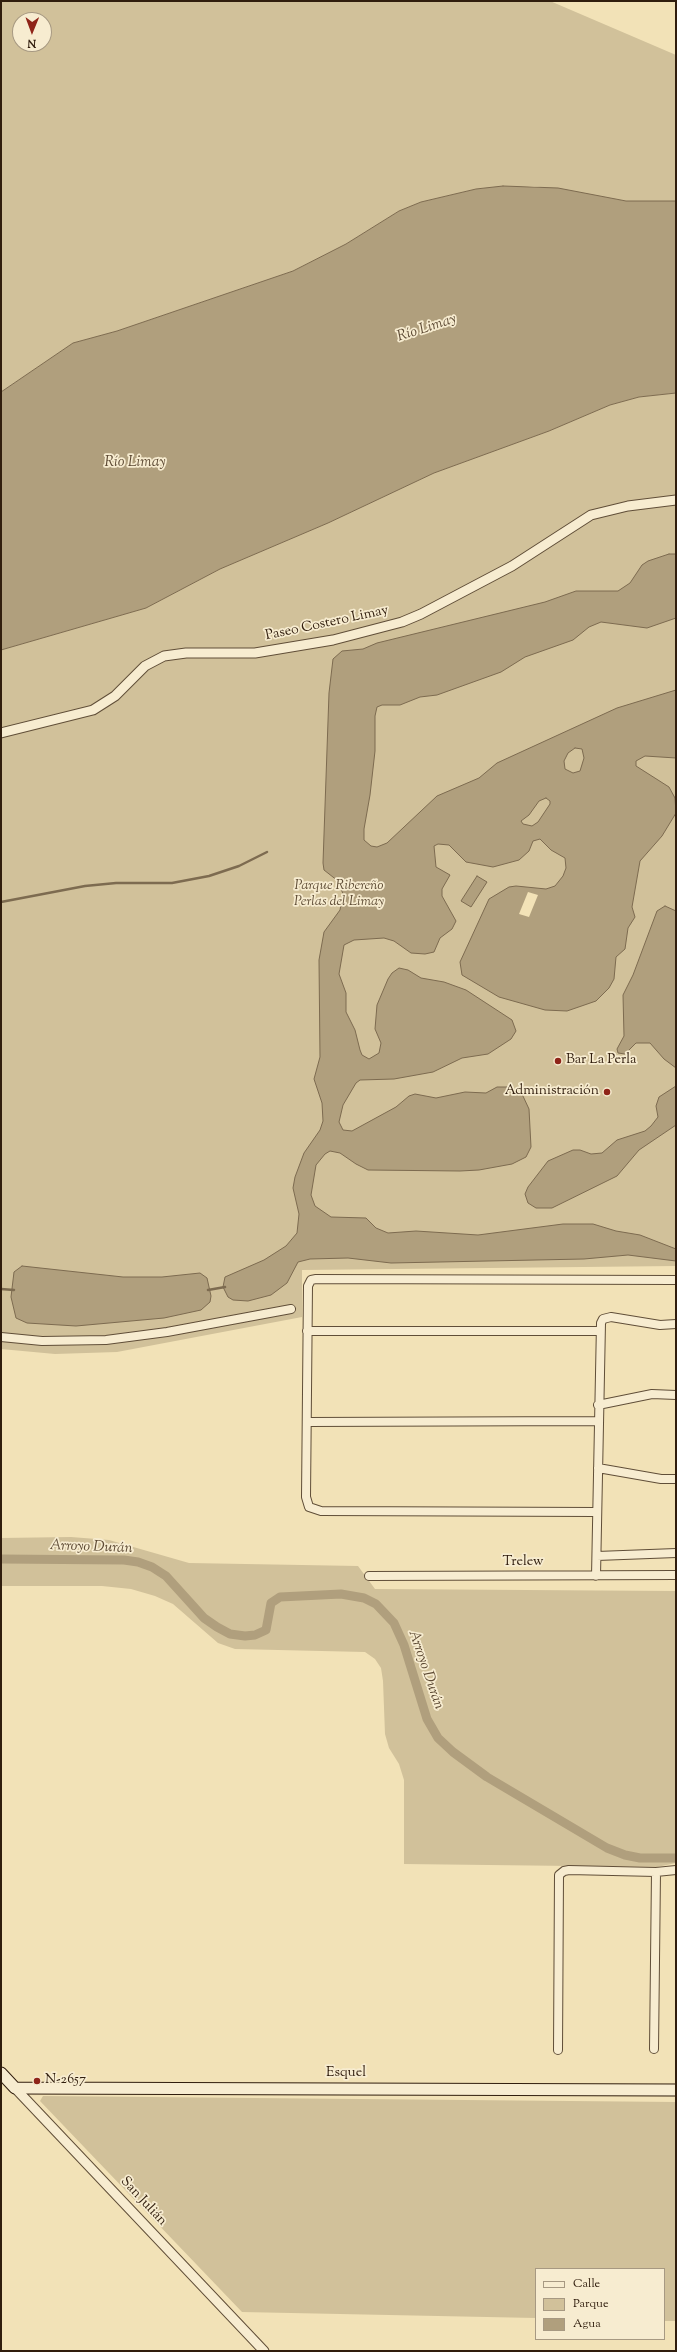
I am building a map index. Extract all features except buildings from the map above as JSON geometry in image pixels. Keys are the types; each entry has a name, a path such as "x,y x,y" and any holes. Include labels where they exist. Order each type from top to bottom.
{"main road":[{"name":"San Julián","path":"1,2073 15,2088"},
{"name":"Esquel","path":"15,2088 676,2090"}],"street":[{"name":"Paseo Costero Limay","path":"1,733 94,710 115,696 145,666 164,656 186,653 255,653 333,640 402,622 421,614 512,566 591,515 628,506 676,500"},
{"path":"597,1512 312,1510 306,1501 307,1289 309,1282 313,1280 676,1280"},
{"path":"1,1337 42,1341 106,1340 159,1333 291,1309"},
{"path":"596,1576 599,1331 603,1319 610,1317 660,1325 676,1324"},
{"path":"307,1330 599,1331"},
{"path":"598,1406 652,1394 676,1395"},
{"path":"306,1422 598,1421"},
{"path":"598,1468 661,1479 676,1479"},
{"path":"597,1556 676,1553"},
{"name":"Trelew","path":"369,1576 676,1576"},
{"path":"558,2050 559,1875 564,1870 656,1872 676,1870"},
{"path":"654,2049 656,1872"},
{"name":"San Julián","path":"15,2088 264,2351"}],"green space":[{"path":"1,1 550,1 676,55 676,201 626,201 534,186 476,189 421,202 399,211 346,244 293,271 117,331 73,343 1,392"},
{"name":"Parque Ribereño Perlas del Limay","path":"676,393 676,1266 302,1270 302,1317 117,1352 55,1354 1,1349 1,650 146,608 220,569 328,523 434,473 549,431 610,405 639,397"},
{"path":"71,1537 109,1540 189,1563 358,1566 375,1589 676,1591 676,1863 657,1867 404,1864 404,1780 399,1764 389,1748 385,1734 383,1681 381,1668 375,1659 365,1652 235,1649 218,1643 173,1604 155,1596 131,1589 102,1586 1,1586 1,1538"},
{"path":"43,2096 676,2102 676,2321 665,2321 665,2268 535,2268 535,2318 242,2312 40,2101"}],"water":[{"name":"Río Limay","path":"503,186 558,188 626,201 676,201 676,393 639,397 610,405 549,431 434,473 328,523 220,569 146,608 1,650 1,392 73,343 117,331 293,271 346,244 399,211 421,202 476,189"},
{"path":"669,554 676,554 676,618 647,628 601,622 589,627 573,640 525,657 501,672 437,695 420,697 400,705 382,705 377,707 375,716 375,751 364,829 364,840 371,846 377,847 387,843 437,796 479,778 497,763 617,708 676,690 676,758 645,756 636,761 636,766 669,787 675,798 676,813 662,836 640,861 632,907 635,917 628,928 625,949 616,957 614,979 609,988 596,1001 567,1011 545,1010 499,997 462,975 460,962 489,899 509,887 516,886 546,889 555,886 563,876 566,868 565,858 551,850 540,839 533,841 529,851 519,860 493,867 466,862 449,845 438,844 434,846 436,867 450,875 442,889 442,896 456,921 452,929 440,938 434,952 425,954 411,953 394,941 384,938 354,940 344,945 339,974 346,993 346,1012 355,1030 362,1055 369,1059 379,1053 381,1043 375,1029 377,1005 388,979 392,973 399,968 408,970 421,978 444,982 466,990 512,1020 516,1031 511,1039 488,1054 462,1058 433,1072 394,1079 360,1080 356,1083 343,1105 339,1122 343,1130 352,1131 396,1107 409,1096 415,1094 436,1098 465,1092 486,1093 497,1087 510,1087 522,1094 529,1109 531,1147 526,1157 512,1164 479,1170 368,1170 340,1153 330,1151 325,1154 316,1165 311,1195 315,1206 331,1217 366,1218 376,1228 388,1233 416,1231 478,1235 563,1224 593,1224 616,1231 640,1235 676,1249 676,1261 628,1255 584,1259 391,1263 348,1258 310,1259 298,1262 287,1283 271,1295 248,1301 233,1300 228,1297 223,1287 225,1277 264,1260 286,1246 297,1233 299,1214 293,1188 295,1177 304,1153 320,1130 323,1121 322,1103 314,1079 320,1057 319,960 324,932 340,910 343,894 338,881 324,870 323,863 329,693 333,659 342,651 363,649 377,643 545,602 576,591 618,591 630,583 642,565 648,561","holes":["575,748 582,749 584,758 580,771 573,773 565,769 564,761 568,753","546,798 550,801 550,804 538,822 532,826 523,824 521,821 529,815 539,801"]},
{"path":"477,876 487,882 471,907 461,901"},
{"path":"665,906 676,911 676,1068 664,1059 650,1043 636,1043 625,1054 618,1053 617,1049 624,1036 623,995 633,975 657,911"},
{"path":"676,1086 676,1125 639,1150 617,1176 552,1208 536,1208 528,1203 525,1194 528,1187 548,1161 573,1150 580,1150 591,1154 602,1153 617,1140 645,1131 658,1117 656,1106 659,1097"},
{"path":"22,1266 123,1277 162,1277 200,1273 207,1278 211,1296 210,1302 201,1310 164,1318 76,1326 27,1323 16,1318 11,1297 14,1272"}],"pier":[{"path":"528,892 538,895 529,917 519,914"}],"waterway":[{"path":"1,902 85,886 116,883 172,883 209,876 239,866 267,852"},
{"path":"208,1290 225,1287"},
{"path":"1,1289 14,1290"},
{"name":"Arroyo Durán","path":"1,1559 124,1560 138,1562 152,1567 166,1576 204,1618 217,1627 230,1634 245,1636 255,1635 266,1630 271,1603 280,1597 341,1594 364,1598 376,1604 394,1623 404,1645 427,1719 438,1738 453,1752 487,1777 607,1848 625,1855 640,1858 676,1858"}],"place":[{"name":"Bar La Perla","path":"558,1061"},
{"name":"Administración","path":"607,1092"},
{"name":"N-2657","path":"37,2081"}]}
